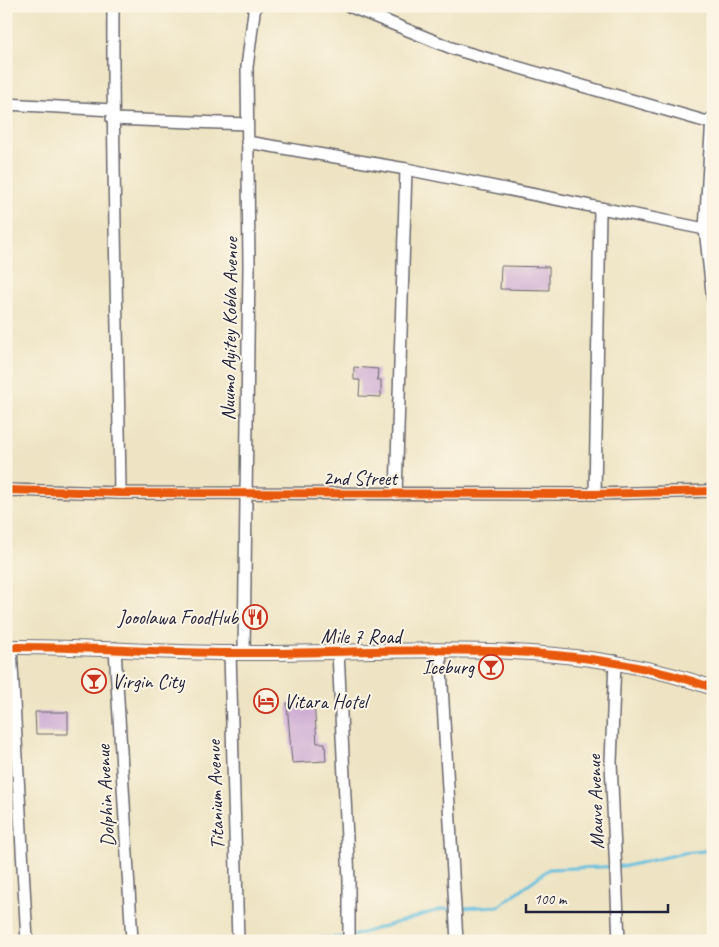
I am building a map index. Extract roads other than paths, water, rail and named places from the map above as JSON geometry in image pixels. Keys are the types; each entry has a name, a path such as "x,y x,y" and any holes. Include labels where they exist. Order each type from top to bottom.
{"street":[{"path":"112,6 112,114 117,259 120,493"},
{"name":"Nuumo Ayitey Kobla Avenue","path":"244,653 249,267 247,67 256,6"},
{"path":"350,6 454,49 712,120 705,229 713,300"},
{"path":"6,104 247,124"},
{"path":"247,142 406,169 600,210 705,229"},
{"path":"396,494 406,169"},
{"path":"595,494 600,210"},
{"name":"2nd Street","path":"6,490 246,494 595,494 713,491"},
{"path":"8,647 28,941"},
{"name":"Mile 7 Road","path":"8,647 115,648 230,653 440,652 533,654 615,661 681,677 713,688"},
{"name":"Dolphin Avenue","path":"115,648 132,941"},
{"path":"338,652 349,880 349,936"},
{"path":"440,652 457,941"},
{"name":"Titanium Avenue","path":"230,653 238,938"},
{"name":"Mauve Avenue","path":"615,661 611,762 619,941"}],"waterway":[{"path":"352,936 442,909 499,906 549,869 626,866 684,853 713,850"},
{"path":"242,941 345,937"}],"place":[{"name":"Jooolawa FoodHub","path":"255,617"},
{"name":"Iceburg","path":"491,667"},
{"name":"Virgin City","path":"94,681"},
{"name":"Vitara Hotel","path":"266,701"}]}
